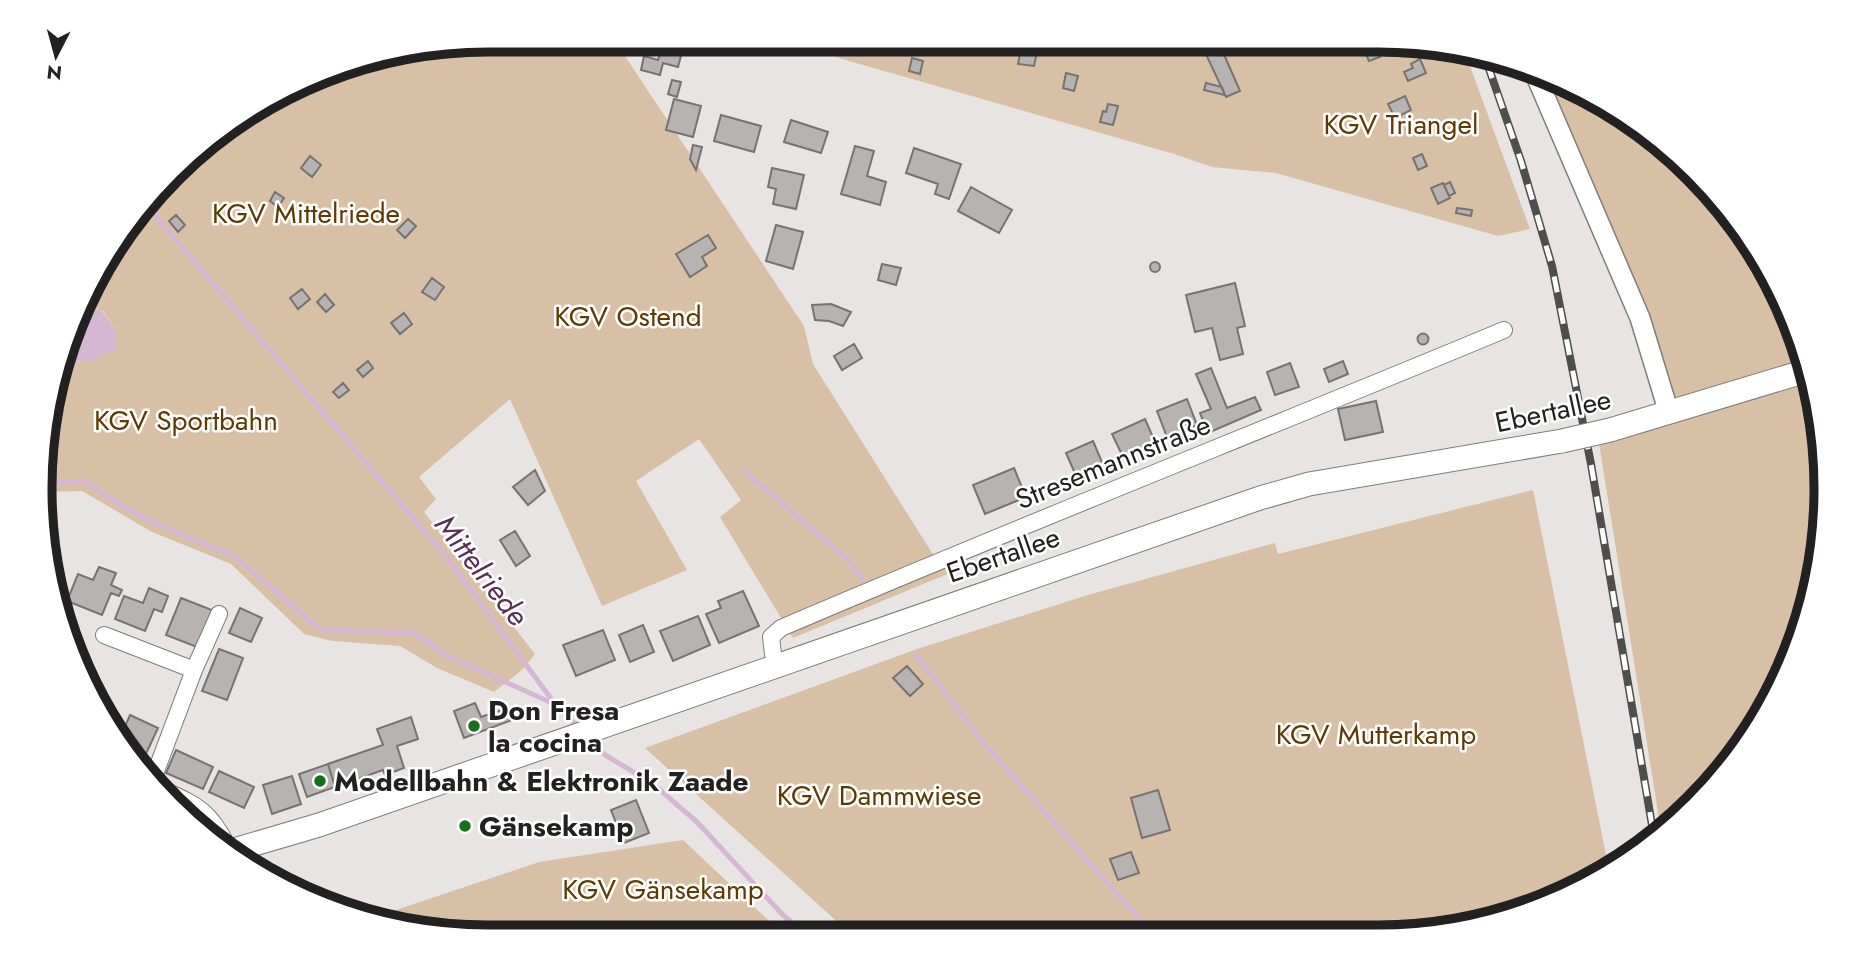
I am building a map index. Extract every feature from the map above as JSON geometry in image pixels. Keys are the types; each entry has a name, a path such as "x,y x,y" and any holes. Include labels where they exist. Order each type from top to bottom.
{"main road":[{"name":"Ebertallee","path":"242,848 319,825 1260,498 1309,484 1562,441 1611,430 1798,373"}],"street":[{"path":"1540,84 1640,318 1669,413"},
{"name":"Stresemannstraße","path":"779,666 773,654 771,637 781,628 1504,330"},
{"path":"156,770 194,670 219,614"},
{"path":"104,635 194,670"},
{"path":"182,799 209,815 218,830"}],"green space":[{"path":"489,52 622,52 804,326 813,364 934,556 962,568 793,638 720,517 741,500 699,439 636,481 687,570 602,606 510,399 419,477 436,499 424,512 535,654 523,669 494,692 437,668 400,646 332,641 304,634 231,564 152,532 82,491 52,492 56,432 67,376 72,361 89,362 115,329 103,311 92,308 97,296 126,246 161,201 180,180 223,143 246,126 296,97 376,67 432,56"},
{"name":"KGV Triangel","path":"824,52 1378,52 1434,56 1469,62 1530,229 1498,236 1276,173 1212,167"},
{"path":"1551,89 1596,111 1643,143 1686,180 1723,223 1755,271 1780,322 1799,376 1810,432 1814,489 1810,545 1799,601 1780,655 1769,681 1740,731 1705,776 1659,821 1599,443 1676,422 1664,365"},
{"name":"KGV Mutterkamp","path":"1533,490 1607,859 1570,880 1518,901 1463,916 1406,924 841,925 645,748 917,649 1088,595 1275,543 1278,554"},
{"name":"KGV Gänsekamp","path":"683,840 773,925 489,925 432,921 388,913 539,862"}],"shaded area":[{"path":"92,308 102,311 115,329 117,349 89,362 72,361"}],"building":[{"path":"660,52 682,52 678,67 663,63 660,75 641,70 644,56 658,60"},
{"path":"1020,52 1037,52 1034,66 1018,64"},
{"path":"1205,52 1223,52 1240,91 1226,97"},
{"path":"1365,52 1378,52 1380,57 1369,61"},
{"path":"912,58 923,61 920,74 909,71"},
{"path":"1420,59 1426,73 1408,81 1404,72 1413,68 1411,64"},
{"path":"1066,73 1078,76 1074,91 1063,88"},
{"path":"672,80 681,82 677,97 668,94"},
{"path":"1206,83 1222,87 1225,95 1204,90"},
{"path":"1405,96 1411,110 1395,118 1388,104"},
{"path":"674,99 701,106 693,137 666,130"},
{"path":"1108,104 1118,106 1113,125 1100,122"},
{"path":"721,115 761,126 754,152 714,141"},
{"path":"791,120 828,132 821,153 784,142"},
{"path":"693,145 702,147 696,170 690,159"},
{"path":"855,146 874,151 867,176 886,182 880,205 841,194"},
{"path":"914,148 961,164 949,199 935,194 938,184 906,173"},
{"path":"1422,154 1427,166 1418,170 1413,158"},
{"path":"310,156 321,165 312,177 301,168"},
{"path":"772,168 804,175 796,209 773,204 776,189 768,187"},
{"path":"1450,182 1455,193 1449,196 1444,185"},
{"path":"1443,183 1450,198 1438,204 1431,188"},
{"path":"971,187 1012,210 999,233 958,211"},
{"path":"275,192 284,198 278,207 270,201"},
{"path":"1457,208 1472,210 1471,216 1456,213"},
{"path":"176,215 185,225 178,232 169,221"},
{"path":"408,219 416,226 405,238 397,230"},
{"path":"776,225 803,232 793,269 766,261"},
{"path":"708,235 716,248 702,257 707,266 690,277 676,254"},
{"path":"1155,262 1159,263 1159,271 1155,272 1151,271 1150,267 1151,263"},
{"path":"882,264 901,268 896,285 878,280"},
{"path":"432,278 444,287 435,300 422,292"},
{"path":"1235,283 1245,326 1237,328 1243,354 1220,360 1212,328 1195,332 1186,295"},
{"path":"302,289 310,299 298,309 290,298"},
{"path":"325,294 334,305 326,312 317,302"},
{"path":"831,304 851,312 843,326 815,320 812,305"},
{"path":"404,313 412,324 400,334 391,323"},
{"path":"1423,334 1427,335 1427,343 1423,344 1419,343 1418,339 1419,335"},
{"path":"854,344 862,358 842,370 834,356"},
{"path":"368,361 373,368 363,377 357,370"},
{"path":"1343,361 1348,374 1329,382 1324,369"},
{"path":"1290,363 1299,387 1275,395 1267,372"},
{"path":"1211,368 1227,408 1255,397 1261,410 1208,433 1200,413 1211,409 1196,374"},
{"path":"343,383 349,390 339,398 333,392"},
{"path":"1187,399 1197,425 1167,437 1157,411"},
{"path":"1376,401 1383,432 1345,440 1338,409"},
{"path":"1145,419 1155,442 1123,457 1112,434"},
{"path":"1093,441 1104,467 1077,478 1066,453"},
{"path":"1014,468 1026,497 985,514 973,485"},
{"path":"535,470 545,491 528,505 513,487"},
{"path":"515,531 530,556 516,566 500,540"},
{"path":"99,567 116,573 111,585 122,590 119,596 111,593 102,615 67,601 78,574 93,580"},
{"path":"149,588 168,596 162,612 154,609 145,631 115,619 124,596 143,603"},
{"path":"743,591 759,626 719,643 706,614 721,608 718,601"},
{"path":"181,598 212,610 197,647 166,635"},
{"path":"240,608 262,618 251,642 229,633"},
{"path":"698,616 710,645 673,661 660,631"},
{"path":"643,625 654,652 630,662 619,635"},
{"path":"603,630 615,660 576,676 563,645"},
{"path":"219,649 243,658 227,700 202,691"},
{"path":"907,666 923,684 910,696 893,678"},
{"path":"475,703 481,717 507,708 512,720 464,738 454,711"},
{"path":"130,715 158,728 145,756 143,754 124,728"},
{"path":"411,717 418,739 397,746 404,768 385,775 383,770 335,787 328,764 383,745 377,729"},
{"path":"176,750 213,767 203,789 166,773"},
{"path":"328,764 335,787 307,797 299,774"},
{"path":"219,771 254,787 244,808 209,792"},
{"path":"292,776 301,804 272,814 263,785"},
{"path":"1158,790 1170,830 1142,838 1131,798"},
{"path":"636,800 649,833 624,843 611,810"},
{"path":"1131,852 1139,873 1118,880 1110,859"}],"waterway":[{"name":"Mittelriede","path":"152,212 448,559 555,704 580,729"},
{"path":"745,471 850,562 862,579"},
{"path":"52,483 85,481 120,505 155,523 234,556 321,630 414,633 444,654 554,704"},
{"path":"916,655 987,747 1145,925"},
{"name":"Mittelriede","path":"589,739 605,755 652,783 697,822 795,925"}],"railway":[{"path":"1488,67 1521,161 1552,266 1591,464 1652,826"}],"place":[{"name":"Don Fresa la cocina","path":"474,726"},
{"name":"Modellbahn & Elektronik Zaade","path":"320,781"},
{"name":"Gänsekamp","path":"465,826"}],"park label":[{"name":"KGV Mittelriede","path":"306,213"},
{"name":"KGV Ostend","path":"628,316"},
{"name":"KGV Sportbahn","path":"186,420"},
{"name":"KGV Dammwiese","path":"879,795"}]}
